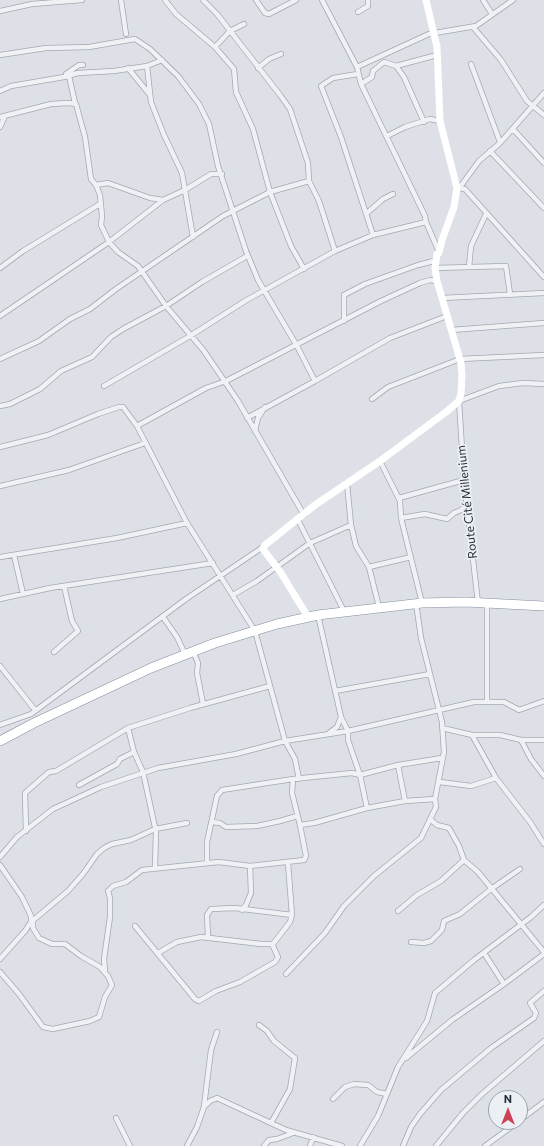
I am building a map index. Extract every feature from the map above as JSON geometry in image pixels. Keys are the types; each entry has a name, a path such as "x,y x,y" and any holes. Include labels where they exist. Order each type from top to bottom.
{"highway":[{"path":"0,741 33,718 139,673 189,653 255,631 308,617 419,603 487,603 544,606"}],"street":[{"path":"0,11 32,4 82,0"},
{"path":"121,0 126,34"},
{"path":"165,0 176,14 215,47 235,72 237,96 253,129 270,192 286,235 304,268"},
{"path":"203,0 217,14 290,109 308,163 309,181 319,202 334,251"},
{"path":"256,0 265,13 269,14 296,0"},
{"path":"322,0 357,67 361,84 426,216 426,222 439,253"},
{"path":"358,12 368,6 368,0"},
{"path":"426,0 435,33 440,121 459,188"},
{"path":"483,0 492,14"},
{"path":"357,67 435,33 473,27 513,0"},
{"path":"215,47 230,31 244,24"},
{"path":"473,27 501,60 532,106 544,115"},
{"path":"126,34 150,49 162,60 178,76 199,104 209,124 233,212 258,280 297,346 315,381"},
{"path":"118,42 126,34"},
{"path":"0,54 46,48 89,47 135,39"},
{"path":"258,68 269,59 281,54"},
{"path":"361,84 372,77 373,71 384,62 396,66 437,55"},
{"path":"0,91 11,86 84,72 114,71 147,66 162,60"},
{"path":"471,64 500,142"},
{"path":"83,65 69,71 66,74 69,76 75,103 84,131 91,179 96,185 100,204 101,225 109,242 118,252 142,272 166,306 226,381 304,515"},
{"path":"147,66 150,95 164,135 182,173 193,236"},
{"path":"396,66 404,77 424,122"},
{"path":"128,68 150,95"},
{"path":"358,74 333,78 321,86 333,113 373,235"},
{"path":"459,401 462,381 460,359 437,281 435,266 437,254 439,253 459,188 472,170 513,129 544,93"},
{"path":"0,127 2,116 51,104 75,103"},
{"path":"387,136 405,127 430,119 440,121"},
{"path":"513,129 544,163"},
{"path":"490,151 544,208"},
{"path":"0,316 109,242 164,200 185,190 211,174 222,174"},
{"path":"0,359 51,334 67,321 90,309 219,219 270,192 309,181"},
{"path":"96,185 108,183 150,198 164,200"},
{"path":"459,188 465,189 544,277"},
{"path":"367,213 383,199 393,194"},
{"path":"0,268 23,251 100,204"},
{"path":"468,267 471,246 486,214"},
{"path":"104,386 265,290 334,251 373,235 426,222"},
{"path":"0,406 10,404 40,389 61,371 92,357 111,337 166,306 202,282 248,256"},
{"path":"344,321 344,295 365,284 430,262 435,266 506,266 510,294"},
{"path":"137,426 206,388 226,381 297,346 365,308 420,282 430,280 437,281"},
{"path":"442,298 544,293"},
{"path":"247,418 390,338 447,316"},
{"path":"451,330 544,324"},
{"path":"372,399 388,387 460,359 544,355"},
{"path":"0,725 33,718 35,710 163,617 263,547 347,482 380,461 459,401 499,386 523,383 544,384"},
{"name":"Route Cité Millenium","path":"459,401 464,480 478,603"},
{"path":"255,431 258,418 266,406"},
{"path":"0,447 48,435 119,407 123,407 137,426 187,523 213,562 255,631 285,741 295,759 299,779"},
{"path":"0,486 69,470 145,442"},
{"path":"286,974 324,933 344,906 374,876 418,842 432,820 436,807 435,799 440,782 444,752 440,710 421,638 419,603 411,557 401,518 399,498 380,461"},
{"path":"399,498 464,480"},
{"path":"347,482 351,525 356,546 369,567 379,607"},
{"path":"401,518 425,514 447,519 467,504"},
{"path":"298,520 344,612"},
{"path":"0,558 117,538 187,523"},
{"path":"233,595 310,543 351,525"},
{"path":"263,547 308,617"},
{"path":"14,555 23,594"},
{"path":"369,567 411,557"},
{"path":"0,599 64,586 213,562"},
{"path":"54,652 78,630 72,621 64,586"},
{"path":"487,603 487,701"},
{"path":"318,615 341,717 348,731 348,740 360,775 367,808"},
{"path":"163,617 198,663 197,673 203,704"},
{"path":"0,666 35,710"},
{"path":"335,691 430,674"},
{"path":"26,831 24,795 26,790 49,772 56,771 128,728 203,704 270,686"},
{"path":"0,856 17,837 53,809 101,787 143,772 172,764 236,754 250,749 285,741 348,731 469,703 487,701 504,702 520,710 544,702"},
{"path":"326,735 337,727 341,717"},
{"path":"128,728 134,752 143,772 155,829 155,867"},
{"path":"442,728 472,735 500,735 521,740 544,740"},
{"path":"472,735 496,778 530,822 544,844"},
{"path":"521,740 531,759 544,776"},
{"path":"79,785 117,764 120,759 134,752"},
{"path":"207,863 207,842 217,796 222,790 293,779 352,773 360,775 442,758"},
{"path":"398,766 406,801"},
{"path":"440,782 471,786 496,778"},
{"path":"104,971 104,959 110,917 110,898 108,891 113,886 126,882 142,870 155,867 228,862 250,866 303,861 305,858 300,825 292,793 293,779"},
{"path":"300,825 326,820 367,808 406,801 435,799"},
{"path":"212,822 220,823 226,827 257,826 280,822 297,816"},
{"path":"401,1062 429,1038 544,953 478,872 464,860 459,846 449,828 436,825 432,820"},
{"path":"0,959 21,937 32,922 70,889 100,851 112,844 131,840 155,829 187,823"},
{"path":"398,911 417,895 441,881 464,860"},
{"path":"158,953 184,940 208,937 272,944 282,935 290,922 292,915 288,863"},
{"path":"0,865 31,913 32,928 39,938 49,943 65,944 104,971 112,985 105,997 99,1017 90,1021 50,1029 41,1026 32,1010 0,972"},
{"path":"242,910 251,893 250,866"},
{"path":"411,942 424,943 431,941 442,930 444,921 460,914 491,889 520,869"},
{"path":"360,1145 378,1116 393,1075 430,1016 435,993 544,905"},
{"path":"208,937 207,915 209,910 220,908 292,915"},
{"path":"135,926 195,999 201,1001 216,991 240,982 275,962 278,958 272,944"},
{"path":"484,953 504,984"},
{"path":"94,963 104,959"},
{"path":"403,1146 411,1127 441,1090 491,1048 534,1018 536,1013 530,1003 544,991"},
{"path":"259,1025 267,1031 274,1041 295,1058 290,1089 271,1123"},
{"path":"187,1146 197,1127 204,1107 211,1050 217,1032"},
{"path":"436,1146 459,1118 482,1094 544,1041"},
{"path":"333,1099 345,1087 354,1084 368,1085 377,1092 387,1094"},
{"path":"204,1107 210,1101 217,1098 294,1133 342,1146"},
{"path":"528,1114 544,1102"},
{"path":"116,1118 130,1146"},
{"path":"485,1146 507,1130"},
{"path":"264,1146 269,1140 294,1133"},
{"path":"310,1146 313,1137"}]}
